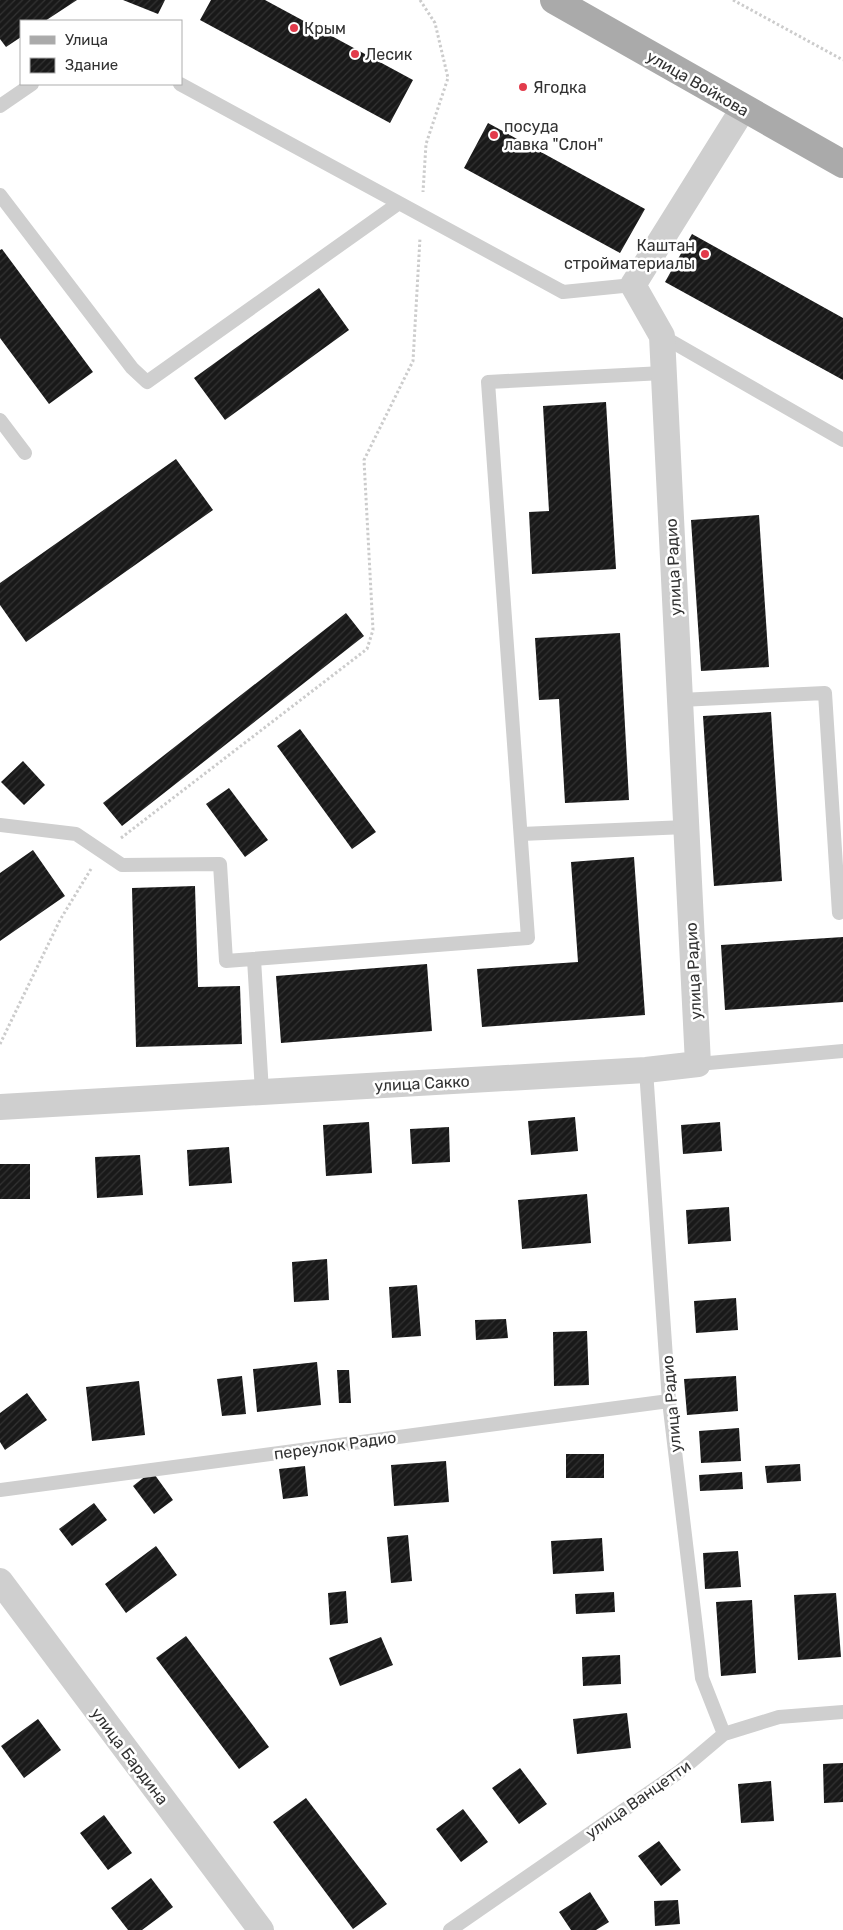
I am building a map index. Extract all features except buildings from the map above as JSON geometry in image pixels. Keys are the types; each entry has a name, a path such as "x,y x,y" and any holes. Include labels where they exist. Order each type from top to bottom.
{"main road":[{"name":"улица Войкова","path":"554,0 743,109 843,164"}],"street":[{"path":"633,285 743,109"},
{"name":"улица Радио","path":"633,285 662,336 698,1064"},
{"name":"улица Сакко","path":"0,1107 646,1070 698,1064"},
{"name":"улица Бардина","path":"0,1581 261,1930"}],"lane":[{"path":"0,106 31,85"},
{"path":"182,85 563,292 633,285"},
{"path":"0,195 132,368 147,382 399,203"},
{"path":"662,336 843,440"},
{"path":"0,825 76,834 122,865 220,864 226,961 528,938 488,382 663,373"},
{"path":"0,420 25,453"},
{"path":"680,700 825,693 840,913"},
{"path":"521,834 686,827"},
{"path":"254,959 262,1092"},
{"name":"улица Сакко","path":"698,1064 843,1051"},
{"name":"улица Радио","path":"646,1070 669,1401 702,1678 724,1734"},
{"name":"переулок Радио","path":"0,1490 669,1401"},
{"name":"улица Ванцетти","path":"450,1930 680,1772 724,1734 780,1717 843,1712"}],"path":[{"path":"0,1044 60,920 102,852 367,649 373,630 364,460 413,360 426,144 448,78 435,23 420,0"},
{"path":"732,0 843,60"}],"place":[{"name":"Крым","path":"294,28"},
{"name":"Лесик","path":"355,54"},
{"name":"Ягодка","path":"523,87"},
{"name":"посуда лавка \"Слон\"","path":"494,135"},
{"name":"Каштан стройматериалы","path":"705,254"}]}
